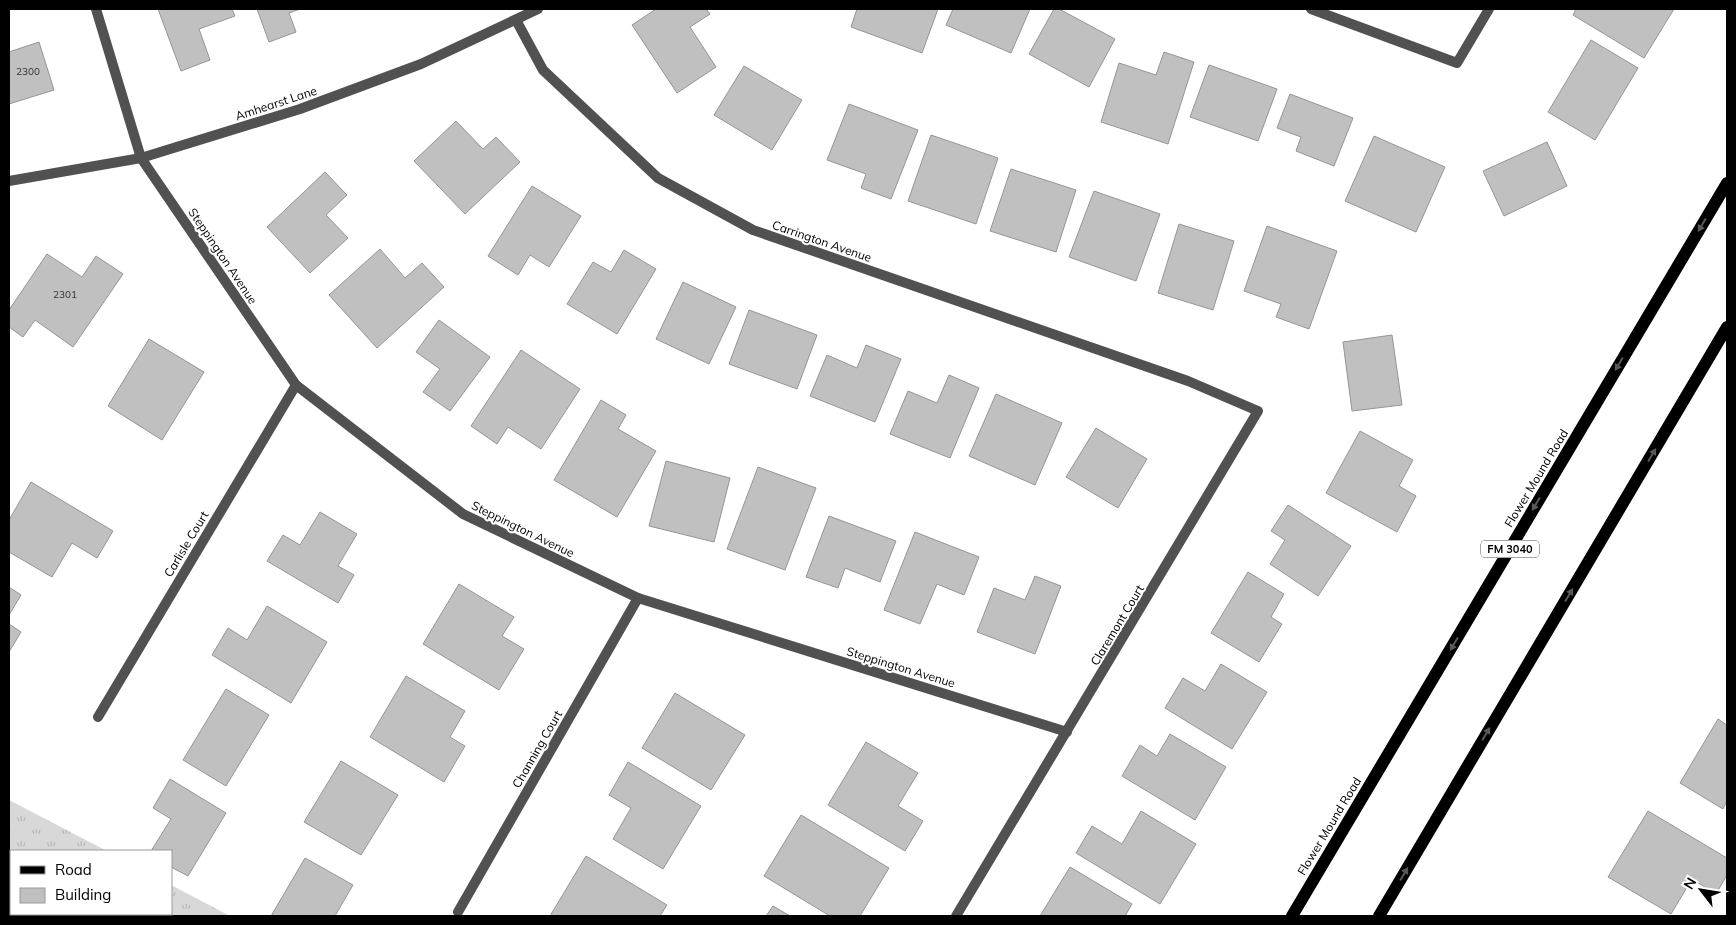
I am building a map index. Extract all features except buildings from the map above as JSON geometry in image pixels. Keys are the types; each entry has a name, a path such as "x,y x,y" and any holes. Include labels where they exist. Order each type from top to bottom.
{"main road":[{"name":"Flower Mound Road","path":"1292,916 1727,183"},
{"path":"1379,916 1727,327"}],"street":[{"name":"Steppington Avenue","path":"96,9 142,158 296,385 463,514 638,598 1067,732"},
{"name":"Amhearst Lane","path":"9,181 142,158 300,109 421,64 538,9"},
{"path":"1312,9 1457,63 1489,9"},
{"name":"Carrington Avenue","path":"516,20 543,70 658,178 753,230 1188,381"},
{"name":"Claremont Court","path":"956,916 1258,411 1188,381"},
{"name":"Carlisle Court","path":"98,716 296,385"},
{"name":"Channing Court","path":"458,912 638,598"}],"green space":[{"path":"9,800 105,850 10,850 10,915 172,915 172,886 230,916 9,916"}]}
